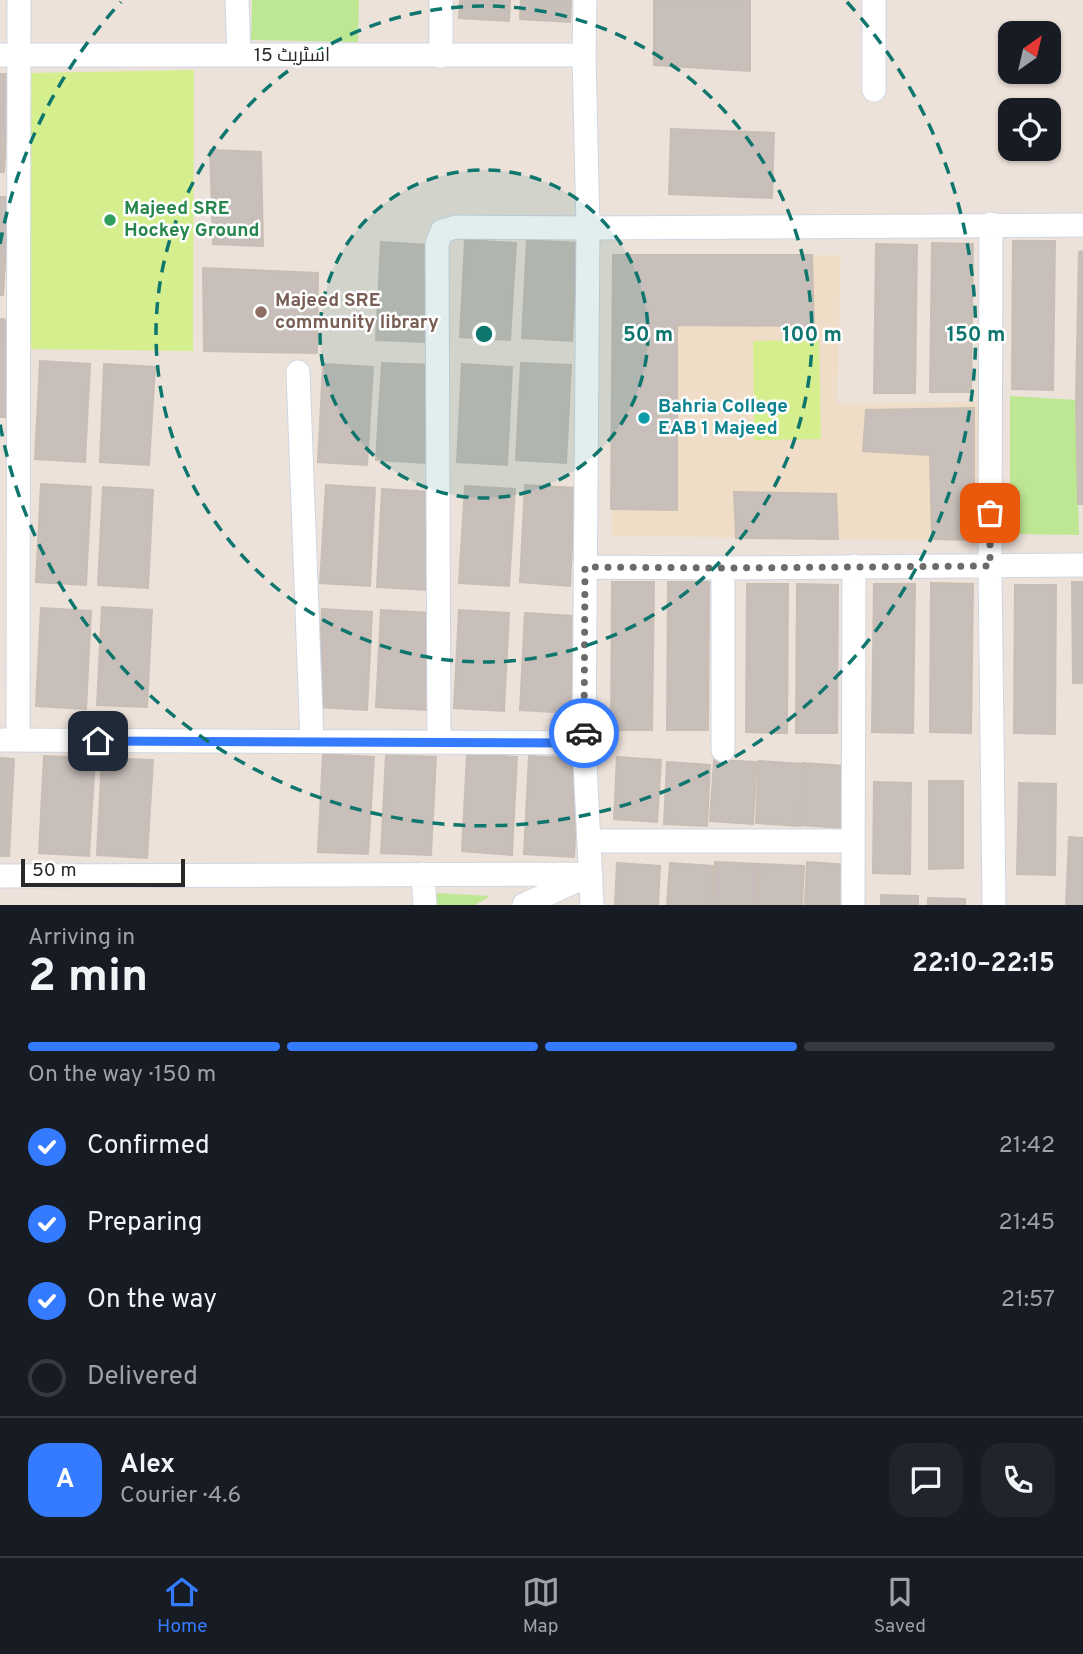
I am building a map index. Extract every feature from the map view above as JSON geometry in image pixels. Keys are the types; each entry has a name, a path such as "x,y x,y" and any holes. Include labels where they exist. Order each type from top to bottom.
{"street":[{"path":"19,0 9,55 9,740 584,743"},
{"path":"237,0 239,55"},
{"path":"441,0 441,56"},
{"path":"585,0 588,228 584,743 592,905"},
{"path":"874,0 874,90"},
{"name":"اسٹریٹ 15","path":"9,55 584,55"},
{"path":"990,224 994,905"},
{"path":"439,742 437,244 442,231 456,227 1083,225"},
{"path":"298,372 312,742"},
{"path":"585,567 1083,565"},
{"path":"853,905 854,566"},
{"path":"723,568 723,750"},
{"path":"589,841 853,841"},
{"path":"423,874 425,905"},
{"path":"0,876 590,874"},
{"path":"524,905 590,874"}],"shaded area":[{"path":"613,255 841,255 837,403 978,402 982,541 612,536"}],"green space":[{"path":"252,0 359,0 358,42 251,40"},
{"name":"Majeed SRE Hockey Ground","path":"194,70 193,351 26,349 28,73"},
{"path":"819,340 821,439 754,440 753,341"},
{"path":"1010,396 1076,400 1079,535 1010,534"},
{"path":"435,893 490,896 475,905 435,905"}],"building":[{"path":"460,0 510,0 509,21 459,18"},
{"path":"521,0 571,0 570,22 520,19"},
{"path":"654,0 750,0 750,71 654,65"},
{"path":"0,74 9,74 4,172 0,172"},
{"path":"671,129 774,133 772,198 669,194"},
{"path":"210,150 261,152 263,246 213,244"},
{"path":"0,197 9,197 3,295 0,295"},
{"path":"465,240 516,243 510,340 460,337"},
{"path":"527,240 577,243 572,341 522,338"},
{"path":"1013,241 1055,241 1053,390 1012,389"},
{"path":"381,242 431,245 426,342 376,340"},
{"path":"932,243 973,244 971,392 930,392"},
{"path":"876,244 917,245 915,393 874,393"},
{"path":"1083,251 1083,504 1078,504 1076,400 1079,252"},
{"name":"Bahria College EAB 1 Majeed","path":"613,255 812,255 814,326 677,325 677,510 611,509"},
{"name":"Majeed SRE community library","path":"203,268 318,273 317,353 204,351"},
{"path":"0,319 13,320 8,417 0,417"},
{"path":"40,361 90,364 85,462 35,459"},
{"path":"382,363 432,365 427,463 376,460"},
{"path":"521,363 571,365 566,463 516,460"},
{"path":"104,364 155,367 149,465 100,462"},
{"path":"323,364 373,367 367,465 318,462"},
{"path":"462,364 512,367 507,465 457,462"},
{"path":"974,408 974,540 932,539 930,455 863,451 866,410"},
{"path":"41,484 91,487 86,585 36,582"},
{"path":"326,485 375,488 370,586 320,583"},
{"path":"525,485 575,488 570,586 520,582"},
{"path":"465,486 515,489 509,586 459,583"},
{"path":"103,487 153,490 148,588 98,585"},
{"path":"382,489 432,492 427,590 377,587"},
{"path":"734,492 836,494 838,539 736,538"},
{"path":"612,582 654,582 652,730 611,730"},
{"path":"668,582 709,582 708,730 667,730"},
{"path":"1072,582 1083,582 1083,683 1073,683"},
{"path":"931,583 973,584 971,733 930,732"},
{"path":"747,584 788,584 787,733 746,732"},
{"path":"797,584 838,585 837,733 796,733"},
{"path":"874,584 915,584 913,733 872,732"},
{"path":"1015,585 1056,585 1055,734 1014,733"},
{"path":"102,607 152,610 147,707 97,705"},
{"path":"41,608 91,611 86,709 36,706"},
{"path":"322,609 372,612 367,710 317,707"},
{"path":"381,610 431,613 426,710 376,707"},
{"path":"459,610 509,613 504,711 454,708"},
{"path":"525,613 575,616 570,713 520,710"},
{"path":"323,754 374,757 368,854 318,852"},
{"path":"467,754 517,757 512,855 462,851"},
{"path":"386,755 436,757 431,855 381,853"},
{"path":"44,756 95,758 89,856 39,853"},
{"path":"529,756 579,759 574,857 524,854"},
{"path":"617,757 661,760 657,822 614,819"},
{"path":"0,758 14,759 9,856 0,856"},
{"path":"102,758 153,760 147,858 97,855"},
{"path":"714,760 757,762 753,824 710,821"},
{"path":"759,761 803,764 800,826 756,823"},
{"path":"667,762 710,765 707,826 664,824"},
{"path":"803,763 846,766 843,828 800,825"},
{"path":"929,781 963,781 963,868 929,869"},
{"path":"874,782 911,783 910,874 873,873"},
{"path":"1019,783 1056,784 1055,875 1017,874"},
{"path":"1069,837 1083,838 1083,905 1066,905"},
{"path":"715,862 759,864 757,905 713,905"},
{"path":"807,862 851,865 848,905 805,905"},
{"path":"617,863 660,866 658,905 615,905"},
{"path":"670,863 713,866 711,905 667,905"},
{"path":"760,864 804,866 802,905 758,905"},
{"path":"881,895 918,896 918,905 881,905"},
{"path":"928,898 965,899 965,905 928,905"}],"way so far":[{"path":"584,733 585,567 990,566 990,513"}],"place":[{"name":"Majeed SRE Hockey Ground","path":"110,220"},
{"name":"Majeed SRE community library","path":"261,312"},
{"name":"Bahria College EAB 1 Majeed","path":"644,418"}],"route":[{"path":"98,741 584,743 584,733"}]}
